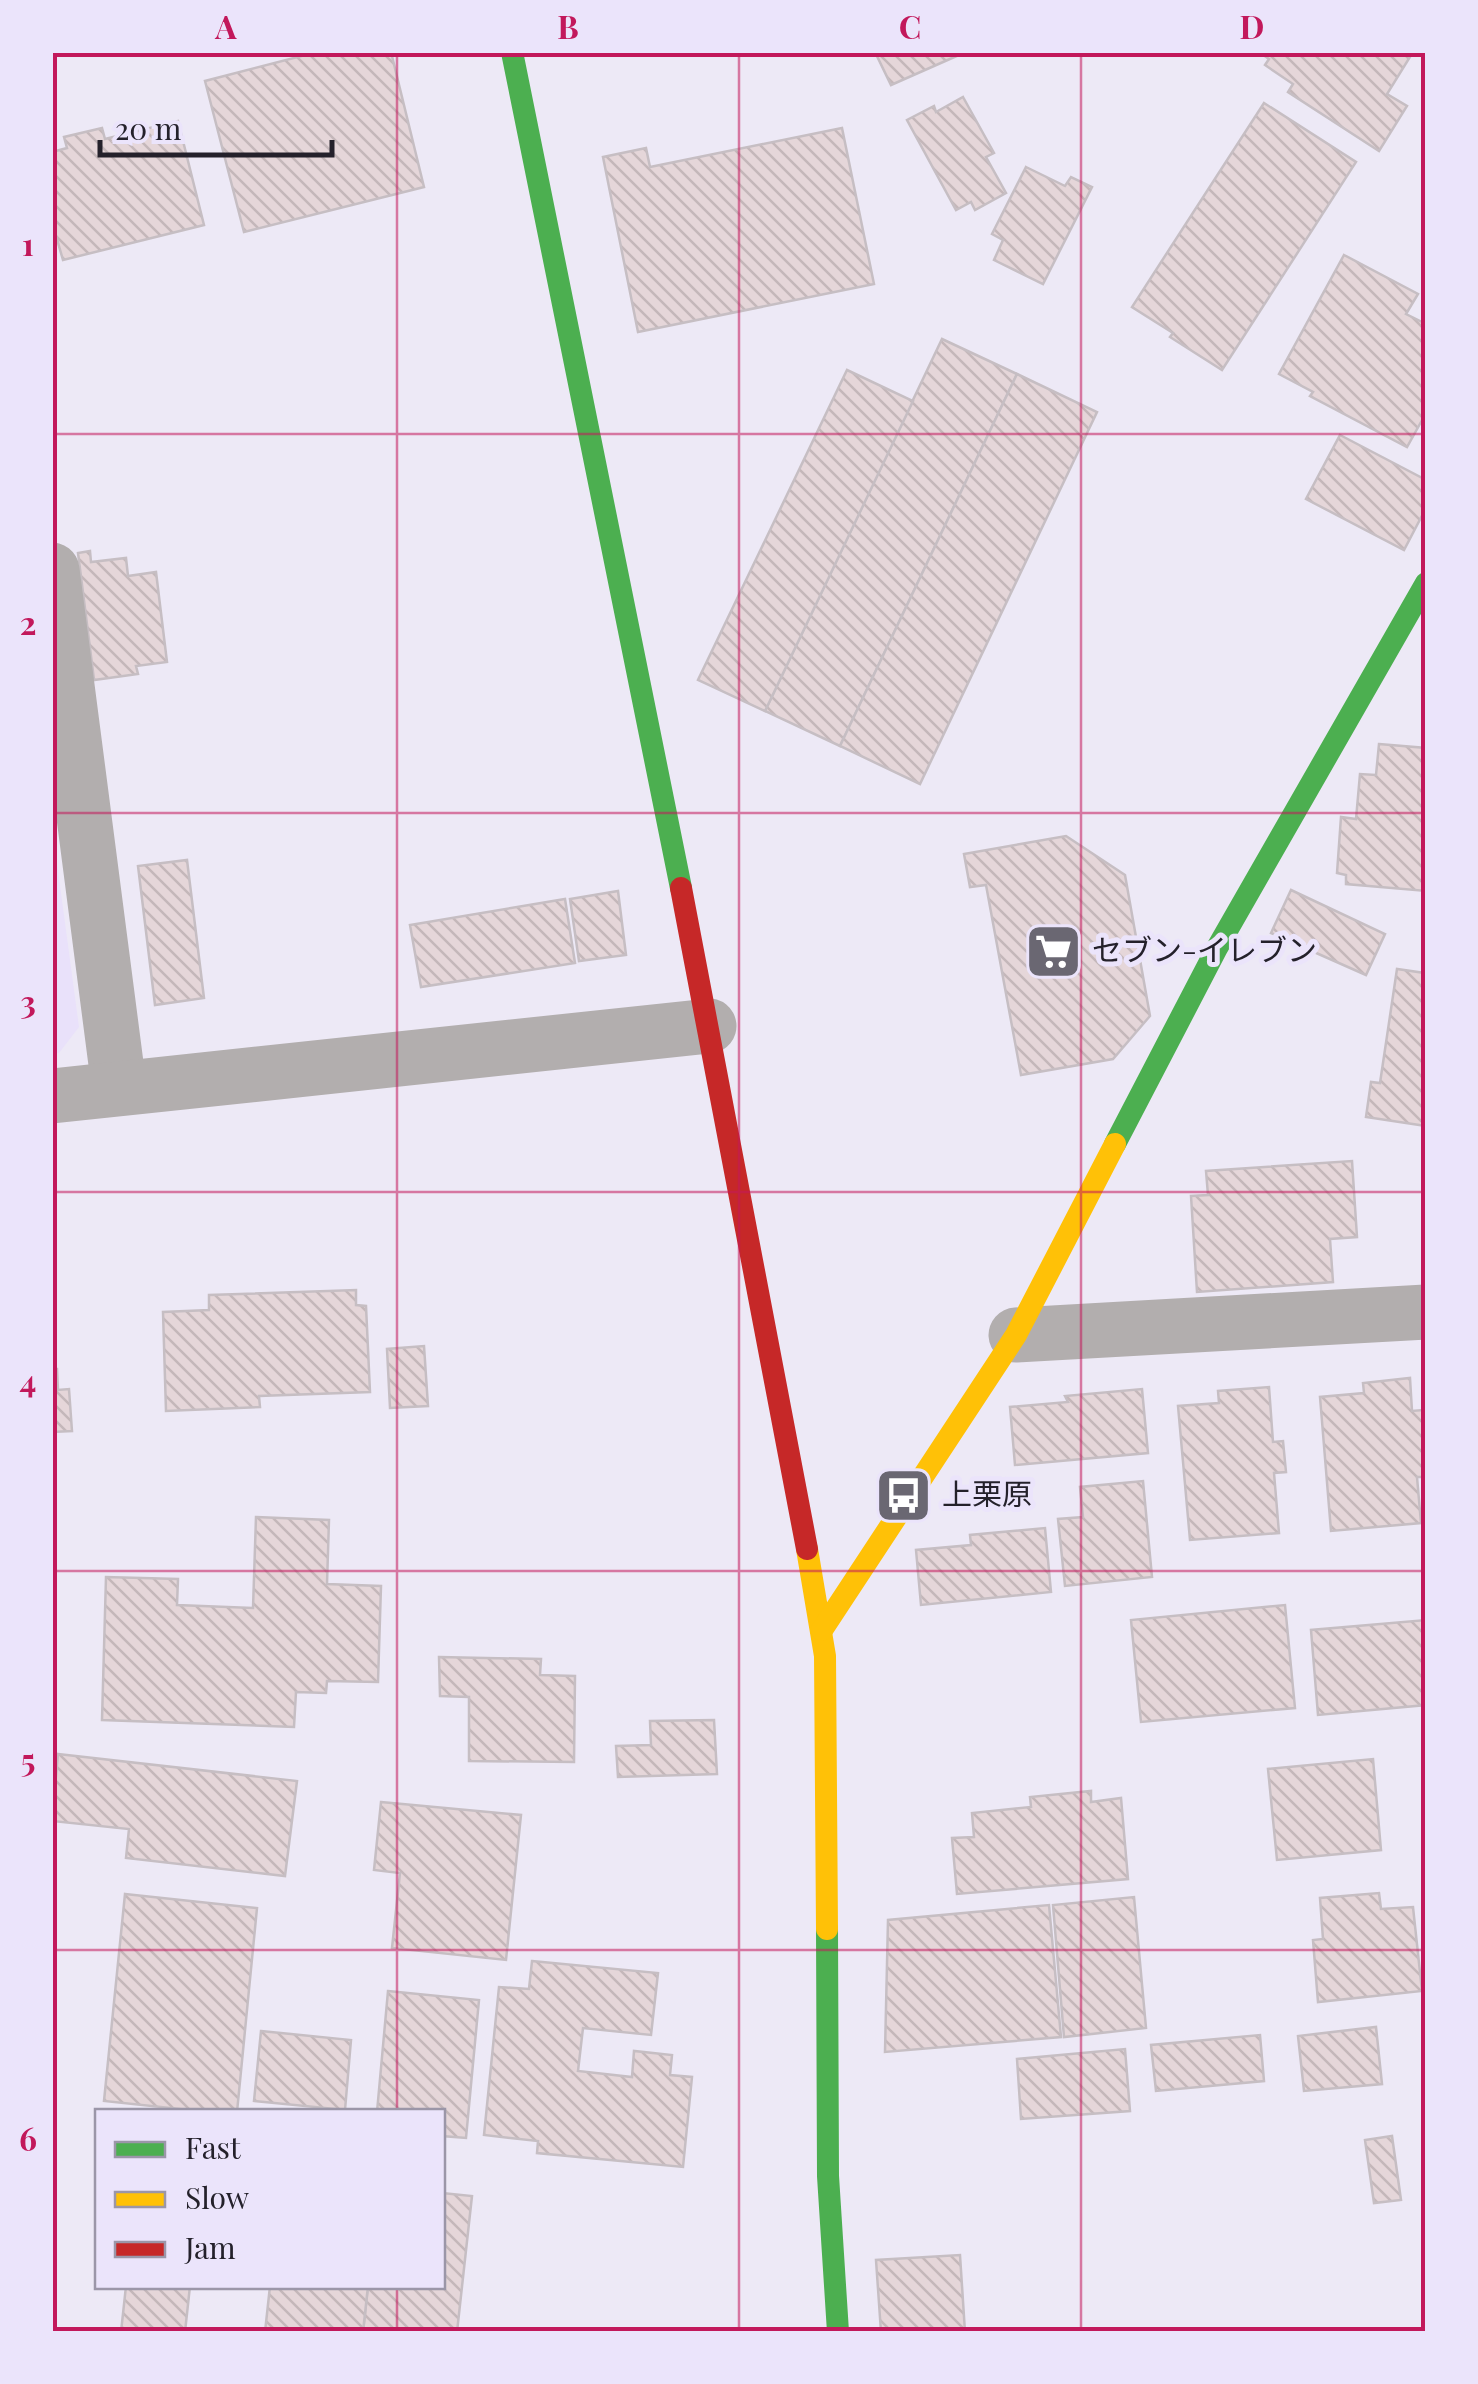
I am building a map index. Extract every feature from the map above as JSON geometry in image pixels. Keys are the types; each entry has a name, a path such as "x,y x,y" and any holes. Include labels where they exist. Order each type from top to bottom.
{"street":[{"path":"512,52 709,1026 822,1630 828,2176 838,2332"},
{"path":"52,570 119,1087"},
{"path":"822,1630 1016,1336 1216,948 1426,583"},
{"path":"52,1096 709,1026"},
{"path":"1016,1336 1426,1312"}],"shaded area":[{"path":"52,826 79,1027 59,1053 53,1054"}],"building":[{"path":"317,52 391,52 424,187 244,232 205,81"},
{"path":"875,52 958,52 959,55 891,85"},
{"path":"1259,52 1413,52 1387,94 1407,106 1379,151 1288,92 1293,84 1265,65 1269,59"},
{"path":"963,97 994,153 986,157 1006,193 975,210 971,202 956,210 907,120 934,106 936,112"},
{"path":"1264,103 1356,162 1222,370 1132,307"},
{"path":"178,121 204,225 63,260 52,222 52,152 67,148 64,137 102,128 105,139"},
{"path":"842,128 874,284 638,332 603,157 646,148 650,167"},
{"path":"1026,167 1065,186 1071,177 1092,187 1043,284 994,260 1003,240 992,234"},
{"path":"1344,255 1418,294 1406,314 1426,324 1426,413 1407,447 1310,396 1313,392 1279,374"},
{"path":"942,339 1017,374 840,746 765,711"},
{"path":"847,370 913,401 765,711 698,680"},
{"path":"1017,374 1097,412 920,784 840,746"},
{"path":"1340,435 1426,480 1426,508 1404,550 1306,499"},
{"path":"90,551 91,562 126,558 128,576 156,572 167,662 136,666 138,674 94,680 78,553"},
{"path":"1379,744 1426,748 1426,891 1346,884 1346,875 1337,873 1341,817 1356,819 1360,774 1376,775"},
{"path":"1066,836 1125,875 1150,1016 1113,1059 1021,1075 986,885 970,887 964,854"},
{"path":"187,860 204,998 155,1005 138,866"},
{"path":"1291,890 1385,934 1366,975 1271,933"},
{"path":"618,891 626,955 579,961 570,899"},
{"path":"565,899 575,963 421,987 410,925"},
{"path":"1426,967 1426,1126 1366,1117 1371,1082 1380,1083 1397,969 1425,973"},
{"path":"1352,1161 1357,1237 1330,1239 1333,1282 1197,1292 1191,1196 1208,1195 1206,1171"},
{"path":"356,1290 356,1305 366,1306 370,1392 259,1396 260,1407 166,1411 163,1312 209,1310 209,1295"},
{"path":"424,1346 428,1406 390,1408 387,1349"},
{"path":"52,1369 57,1369 58,1390 69,1389 72,1431 52,1432"},
{"path":"1410,1378 1412,1411 1423,1410 1426,1440 1426,1477 1417,1477 1421,1523 1331,1531 1320,1397 1364,1393 1363,1383"},
{"path":"1269,1387 1273,1442 1283,1441 1286,1472 1274,1473 1279,1533 1190,1540 1178,1406 1219,1403 1218,1391"},
{"path":"1142,1389 1148,1453 1015,1465 1010,1407 1068,1402 1065,1396"},
{"path":"1143,1481 1152,1577 1065,1586 1058,1519 1083,1517 1080,1487"},
{"path":"256,1517 329,1520 327,1584 381,1586 378,1682 327,1681 326,1693 296,1692 294,1727 102,1720 106,1577 178,1579 177,1605 253,1608"},
{"path":"1045,1528 1051,1592 921,1605 916,1550 971,1545 970,1535"},
{"path":"1285,1605 1295,1708 1141,1722 1131,1620"},
{"path":"1426,1620 1426,1705 1318,1715 1311,1630"},
{"path":"439,1657 541,1659 540,1675 575,1676 574,1762 469,1761 469,1697 440,1696"},
{"path":"714,1720 717,1774 618,1777 616,1746 651,1745 650,1721"},
{"path":"58,1754 297,1781 285,1876 126,1858 129,1829 52,1821"},
{"path":"1373,1759 1381,1850 1277,1860 1268,1769"},
{"path":"1091,1791 1091,1802 1121,1798 1128,1879 957,1894 952,1838 974,1837 972,1813 1031,1807 1030,1797"},
{"path":"381,1802 521,1815 506,1960 392,1948 400,1873 374,1870"},
{"path":"1379,1893 1381,1909 1413,1907 1422,1991 1318,2002 1313,1940 1323,1939 1320,1898"},
{"path":"125,1894 257,1908 237,2109 180,2109 104,2101"},
{"path":"1134,1897 1146,2028 1064,2037 1053,1905"},
{"path":"1049,1905 1061,2037 885,2052 888,1920"},
{"path":"532,1961 658,1973 651,2035 583,2028 578,2071 632,2077 634,2051 672,2055 670,2075 692,2077 683,2167 537,2153 538,2141 484,2135 499,1987 529,1989"},
{"path":"388,1991 479,2000 466,2138 445,2136 445,2109 377,2109"},
{"path":"1376,2027 1382,2084 1304,2091 1298,2036"},
{"path":"261,2031 351,2040 345,2109 254,2101"},
{"path":"1260,2035 1264,2081 1156,2091 1151,2045"},
{"path":"1125,2049 1130,2111 1021,2119 1017,2059"},
{"path":"1392,2136 1401,2200 1374,2203 1365,2140"},
{"path":"445,2193 472,2196 457,2332 363,2332 368,2289 445,2289"},
{"path":"960,2255 965,2332 881,2332 876,2260"},
{"path":"126,2289 190,2289 185,2332 121,2332"},
{"path":"270,2289 368,2289 363,2332 265,2332"}],"traffic: fast":[{"path":"512,52 681,888"},
{"path":"1115,1144 1217,948 1426,583"},
{"path":"827,1929 828,2176 838,2332"}],"traffic: slow":[{"path":"822,1630 1016,1335 1115,1144"},
{"path":"807,1549 825,1656 827,1929"}],"traffic: jam":[{"path":"681,888 807,1549"}],"place":[{"name":"セブン-イレブン","path":"1053,951"},
{"name":"上栗原","path":"903,1495"}]}
